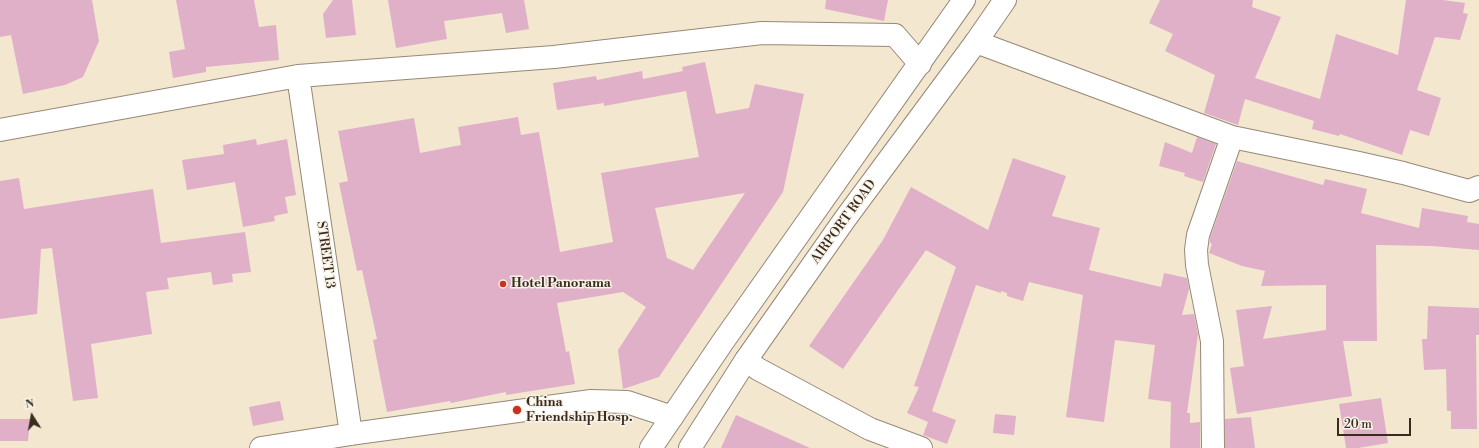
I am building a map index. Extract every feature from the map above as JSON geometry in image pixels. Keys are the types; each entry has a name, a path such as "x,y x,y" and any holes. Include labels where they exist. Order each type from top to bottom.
{"street":[{"path":"651,448 722,343 964,0"},
{"name":"AIRPORT ROAD","path":"690,448 746,360 845,219 976,42 1005,0"},
{"path":"0,130 298,76 554,57 762,33 895,35 920,64"},
{"path":"976,42 1232,137 1352,161 1469,191 1479,187"},
{"name":"STREET 13","path":"298,76 352,434"},
{"path":"1213,448 1212,341 1197,265 1196,250 1198,235 1232,137"},
{"path":"746,360 758,369 871,438 921,448"},
{"path":"261,448 591,401 627,402 672,417"}],"building":[{"path":"0,0 92,0 99,41 83,77 65,85 23,94 11,35 0,37"},
{"path":"176,0 254,0 259,27 276,25 279,60 206,67 206,72 173,78 169,52 185,49"},
{"path":"333,0 352,0 356,35 326,38 323,14"},
{"path":"388,0 524,0 529,29 506,33 502,13 444,21 447,39 396,48"},
{"path":"826,0 888,0 884,21 825,9"},
{"path":"1160,0 1253,0 1252,7 1281,17 1255,78 1320,99 1336,34 1398,55 1406,0 1443,0 1465,3 1463,13 1468,14 1460,40 1435,37 1417,90 1441,98 1429,136 1410,130 1402,155 1340,134 1339,136 1312,129 1314,121 1245,99 1238,125 1204,113 1215,75 1165,51 1173,34 1149,23"},
{"path":"705,62 716,114 749,108 755,84 804,94 783,192 659,377 623,389 618,350 646,307 623,292 557,303 566,352 569,351 575,384 506,395 506,392 451,403 450,401 387,412 373,340 377,339 362,270 357,271 339,183 348,181 338,131 414,118 420,153 461,145 458,127 518,117 521,135 539,132 560,252 613,242 601,173 699,157 686,91 604,106 604,103 557,110 553,83 596,76 597,80 642,71 643,79 683,71 682,67","holes":["745,193 693,270 667,258 655,208"]},
{"path":"1197,137 1216,144 1203,182 1184,176 1185,173 1159,166 1165,142 1192,153"},
{"path":"256,139 257,145 287,139 296,195 285,197 288,213 274,216 275,221 243,227 235,182 187,190 182,160 224,154 223,145"},
{"path":"1013,158 1066,176 1052,216 1100,228 1089,270 1161,287 1164,273 1187,278 1189,289 1182,315 1194,314 1198,334 1187,413 1190,413 1190,423 1200,422 1200,448 1170,448 1171,402 1148,399 1155,345 1115,340 1104,422 1066,417 1083,295 1029,282 1023,301 1007,296 1007,293 1001,291 1001,293 976,285 932,411 956,420 947,444 923,435 928,422 907,413 919,387 914,386 956,267 926,250 843,369 809,346 883,240 911,187 988,230"},
{"path":"1237,161 1323,185 1325,179 1367,189 1361,213 1419,228 1422,208 1468,216 1467,222 1479,224 1479,250 1432,246 1376,245 1377,341 1343,341 1352,396 1237,414 1230,368 1244,366 1236,310 1272,306 1263,339 1326,330 1326,285 1261,286 1265,271 1242,266 1209,253 1212,244 1210,243 1210,238"},
{"path":"19,178 24,209 153,189 161,243 245,232 251,272 232,274 233,282 213,285 211,272 167,278 169,289 146,292 152,334 91,344 98,398 73,401 52,248 41,249 37,314 0,319 0,181"},
{"path":"1428,306 1479,308 1479,335 1476,335 1477,429 1451,429 1451,411 1447,411 1446,369 1424,370 1422,339 1427,339"},
{"path":"1381,398 1388,443 1358,448 1346,448 1339,404"},
{"path":"280,401 284,420 253,426 249,407"},
{"path":"995,414 1016,416 1014,435 993,433"},
{"path":"736,415 810,448 721,448"},
{"path":"1251,417 1255,448 1225,448 1225,419"},
{"path":"0,419 30,419 28,441 0,441"}],"place":[{"name":"Hotel Panorama","path":"503,284"},
{"name":"China Friendship Hosp.","path":"517,410"}]}
